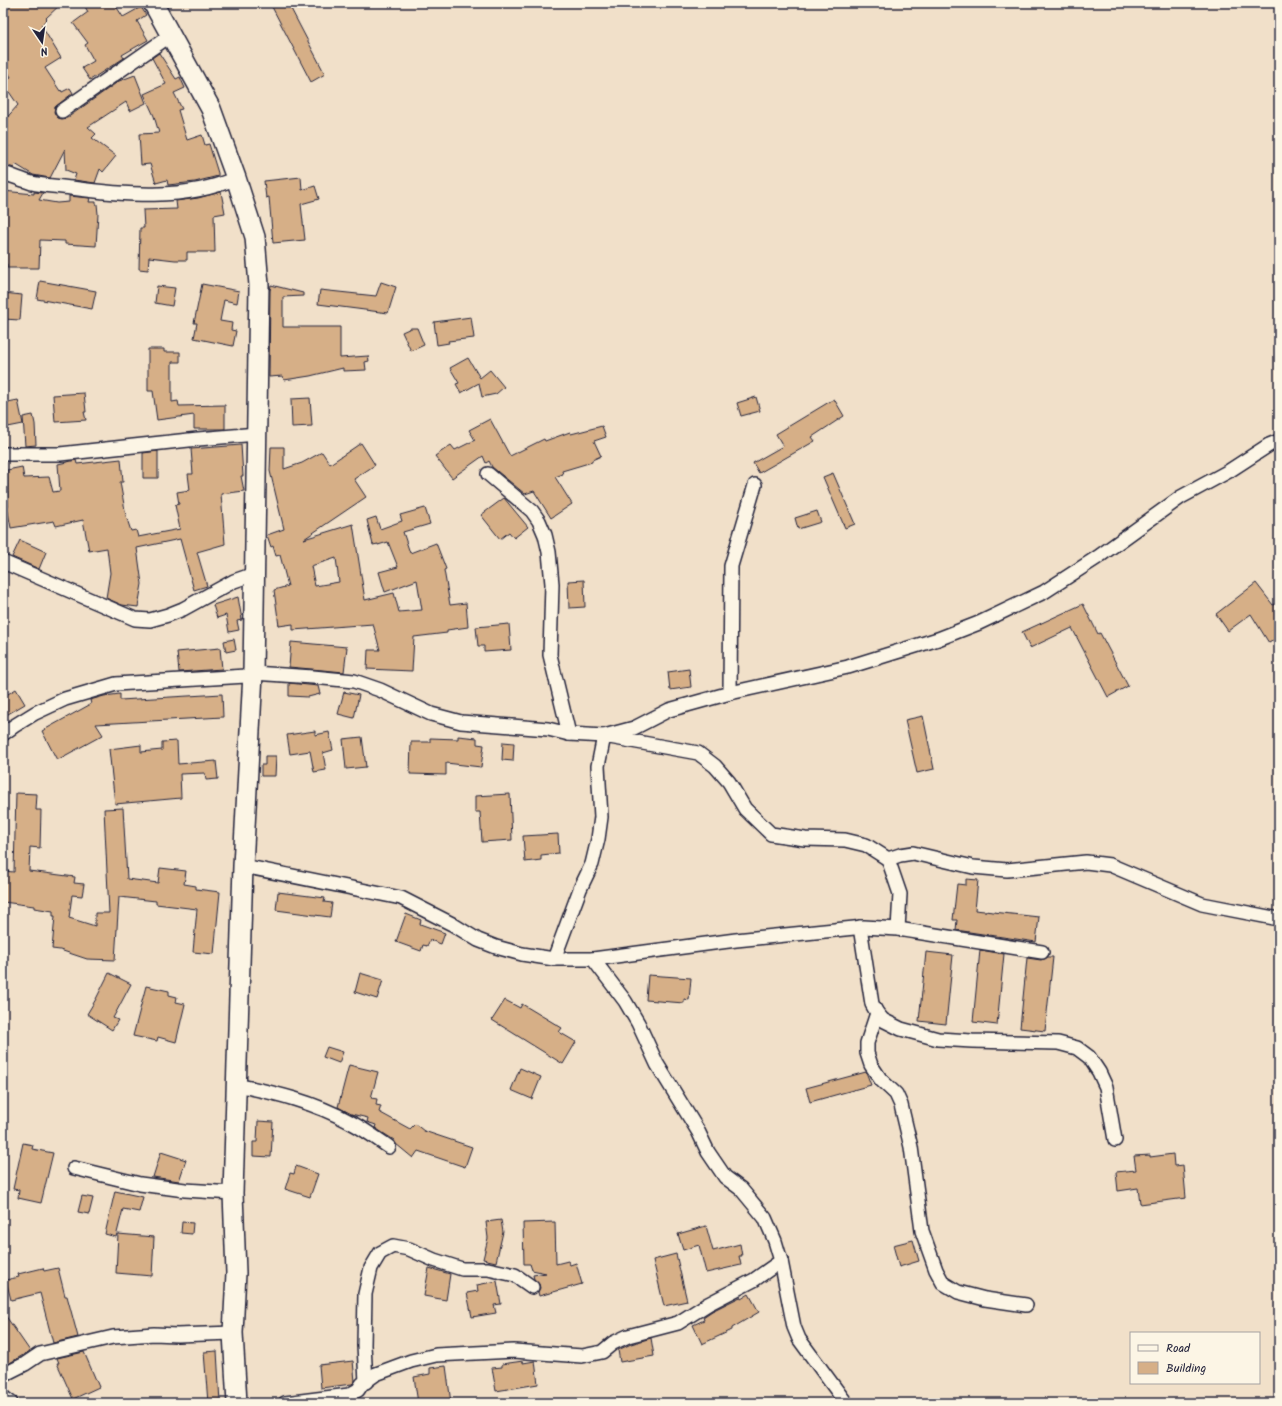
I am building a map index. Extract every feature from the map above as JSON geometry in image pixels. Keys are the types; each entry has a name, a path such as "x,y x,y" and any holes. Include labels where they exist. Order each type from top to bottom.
{"main road":[{"path":"153,3 211,109 236,178 255,237 259,285 252,673 243,866 233,1193 236,1273 233,1333 237,1403"}],"street":[{"path":"62,111 171,35"},
{"path":"3,173 33,183 97,191 156,194 183,192 205,188 222,184 236,178"},
{"path":"3,454 60,454 257,434"},
{"path":"604,736 634,728 669,710 730,693 848,667 938,639 979,623 1044,592 1098,557 1181,497 1229,471 1269,445 1279,441"},
{"path":"488,474 532,511 539,521 545,536 549,552 552,584 551,666 569,734"},
{"path":"730,693 731,566 755,485"},
{"path":"3,562 135,619 150,620 183,609 234,581 254,574"},
{"path":"3,734 35,713 65,699 116,684 246,676 252,673 354,681 380,690 431,714 461,722 548,729 569,734 604,736 698,753 715,766 729,782 745,809 771,834 805,838 845,840 866,845 888,859 900,894 898,929"},
{"path":"554,958 580,889 592,864 598,839 601,817 598,766 604,736"},
{"path":"888,859 913,853 973,867 1007,870 1086,862 1110,865 1202,904 1279,920"},
{"path":"243,866 401,898 490,945 522,954 554,958 594,959 736,940 860,927 898,929 1042,952"},
{"path":"860,927 872,1004 877,1013 884,1020 901,1029 938,1039 1058,1043 1077,1048 1089,1057 1099,1072 1106,1087 1115,1140"},
{"path":"594,959 625,1001 638,1023 657,1064 698,1131 708,1152 725,1177 741,1189 765,1218 781,1260 794,1327 800,1339 846,1403"},
{"path":"877,1013 867,1043 867,1053 871,1065 881,1080 896,1094 901,1106 911,1147 922,1231 936,1270 943,1283 958,1292 1026,1305"},
{"path":"236,1085 296,1098 350,1122 389,1147"},
{"path":"74,1168 140,1184 185,1190 233,1193"},
{"path":"366,1382 364,1346 365,1294 371,1268 380,1253 393,1246 409,1250 462,1269 488,1269 515,1275 532,1286"},
{"path":"285,1403 349,1394 358,1390 362,1384 376,1374 411,1361 436,1355 514,1351 582,1356 602,1352 613,1343 628,1336 678,1323 708,1304 754,1280 781,1260"},
{"path":"3,1375 25,1364 40,1354 113,1337 154,1334 177,1335 233,1333"},
{"path":"3,1397 12,1403"}],"building":[{"path":"3,3 62,3 46,18 47,19 41,25 61,58 45,68 60,91 61,90 62,92 70,88 73,93 55,107 54,112 58,118 67,118 119,81 135,75 146,103 130,111 126,102 88,127 96,134 92,138 116,156 103,172 100,169 95,183 74,180 76,174 66,170 65,149 50,178 33,175 15,164 14,168 3,164 3,122 18,105 3,83 3,81 11,77 3,64"},
{"path":"83,3 114,3 123,17 141,7 146,15 137,21 148,40 122,55 124,58 90,80 82,68 94,61 85,45 88,43 73,23 88,12"},
{"path":"270,3 288,3 325,74 311,82"},
{"path":"159,53 176,79 180,77 185,88 174,93 182,109 178,110 187,140 202,135 205,145 209,144 218,176 195,182 168,185 167,180 156,183 150,164 141,165 139,134 159,133 154,116 144,94 166,84 152,58"},
{"path":"301,177 302,190 315,186 319,199 301,204 305,240 273,243 269,197 266,198 264,181"},
{"path":"3,191 34,194 34,192 43,193 39,200 57,203 69,202 69,196 90,198 89,202 96,202 97,204 98,214 96,246 65,244 65,241 40,240 39,268 7,268 7,264 3,264"},
{"path":"221,192 225,213 214,215 215,252 187,252 187,260 149,257 148,270 139,269 140,228 144,228 143,210 177,209 176,201 198,198"},
{"path":"40,281 96,291 92,309 37,299"},
{"path":"381,282 396,287 388,313 318,304 320,290 376,296"},
{"path":"202,284 239,291 237,303 224,300 220,321 232,323 231,330 236,331 233,346 194,338 197,323 194,323"},
{"path":"271,285 303,293 303,296 283,297 283,327 340,327 340,358 368,356 369,361 365,362 366,370 343,371 343,368 310,376 284,380 283,376 269,377"},
{"path":"157,286 175,288 172,306 155,303"},
{"path":"3,293 22,295 20,320 3,319"},
{"path":"471,317 474,338 448,341 449,343 437,345 434,322"},
{"path":"411,328 417,328 424,345 411,351 402,332"},
{"path":"148,349 164,349 164,352 180,352 180,362 172,362 172,402 178,401 179,406 225,405 225,429 194,429 194,415 157,420 153,391 148,391"},
{"path":"468,358 480,378 490,370 504,387 496,394 482,397 479,383 461,393 456,384 459,383 450,368"},
{"path":"84,393 86,412 84,412 86,420 55,422 53,395"},
{"path":"756,397 760,411 741,416 737,403"},
{"path":"310,398 312,426 292,427 291,399"},
{"path":"834,399 844,416 812,437 815,441 759,473 753,463 783,446 776,434"},
{"path":"18,400 23,424 3,428 3,403"},
{"path":"33,415 36,445 25,446 23,417"},
{"path":"490,419 510,456 544,439 545,441 570,432 571,434 602,426 606,437 594,441 601,456 592,460 592,462 562,471 563,474 555,477 572,504 551,518 534,491 525,494 492,467 489,461 486,463 483,456 452,478 435,456 451,445 455,450 475,440 469,430"},
{"path":"361,443 375,465 354,479 366,497 304,539 353,524 365,600 394,593 399,612 422,610 417,580 385,592 379,572 398,567 388,542 373,545 367,520 376,517 380,529 402,521 400,515 425,508 430,524 403,532 410,553 436,543 446,569 444,570 450,605 466,603 468,627 447,630 447,633 414,637 412,671 367,669 368,650 380,650 373,624 293,630 293,624 279,626 274,590 288,586 280,555 276,556 267,535 284,529 270,471 271,447 284,447 284,469 302,463 322,452 330,464","holes":["336,558 339,582 315,586 311,566"]},
{"path":"241,445 243,476 241,476 244,491 221,494 225,544 197,552 207,586 194,590 180,539 137,548 142,584 138,607 122,605 106,598 110,573 107,548 89,551 83,520 56,526 54,521 11,528 7,507 7,470 22,467 24,478 49,477 53,492 60,491 58,464 76,460 77,464 121,459 123,482 120,482 126,516 131,531 136,530 138,537 180,529 175,505 179,504 177,492 190,490 188,474 193,474 191,449"},
{"path":"158,451 158,478 143,478 143,453"},
{"path":"833,473 855,524 845,528 823,477"},
{"path":"504,498 528,527 514,538 509,532 500,539 481,515"},
{"path":"817,511 821,522 798,529 795,518"},
{"path":"20,540 46,552 39,569 12,557"},
{"path":"584,580 585,607 569,608 568,581"},
{"path":"1256,583 1273,605 1275,604 1279,611 1279,637 1269,643 1251,614 1228,631 1216,614"},
{"path":"238,597 242,620 237,621 239,630 229,632 226,615 217,618 213,605"},
{"path":"1083,604 1098,634 1100,633 1128,686 1108,697 1072,628 1030,648 1022,632"},
{"path":"509,624 511,650 484,652 484,646 478,646 476,627"},
{"path":"234,639 236,650 226,652 224,641"},
{"path":"291,642 347,647 344,672 289,667"},
{"path":"220,648 222,669 179,672 177,652"},
{"path":"689,669 691,687 670,690 668,672"},
{"path":"289,683 318,686 320,694 308,697 289,696"},
{"path":"16,689 25,704 3,717 3,697"},
{"path":"344,692 359,695 354,718 338,714"},
{"path":"120,694 120,700 222,694 223,717 96,724 103,735 57,760 42,731 91,704 90,700"},
{"path":"923,716 934,769 917,773 905,720"},
{"path":"315,731 315,735 329,732 333,750 323,753 326,770 314,772 310,751 290,754 287,735"},
{"path":"458,736 477,738 477,744 484,745 481,767 446,763 446,775 410,774 411,742 430,742 430,738 458,739"},
{"path":"362,737 366,767 346,769 343,739"},
{"path":"177,741 178,764 216,761 218,779 206,780 205,773 180,774 181,798 115,804 109,749 141,745 141,752 162,750 162,742"},
{"path":"503,742 514,743 513,761 502,760"},
{"path":"265,756 276,756 275,776 261,776 261,765 265,765"},
{"path":"16,793 37,794 36,810 41,810 40,848 30,847 29,871 75,877 74,883 84,884 82,896 72,895 69,918 95,926 95,913 109,913 104,809 123,808 127,879 158,883 160,868 186,871 184,884 196,886 196,889 220,892 214,954 193,952 197,909 156,904 156,901 119,897 115,960 87,959 60,950 52,949 55,916 53,916 53,911 34,908 34,906 3,902 3,871 14,872"},
{"path":"510,794 512,840 482,842 480,812 475,812 475,796"},
{"path":"558,834 559,853 541,855 541,860 525,862 523,836"},
{"path":"966,879 978,880 975,910 1039,917 1036,942 956,930 957,920 953,920 957,884 966,885"},
{"path":"278,892 325,898 324,902 332,903 330,917 276,910"},
{"path":"406,914 421,920 420,924 445,933 441,944 430,940 427,946 423,945 421,951 396,942"},
{"path":"980,950 1004,954 997,1025 973,1022"},
{"path":"926,952 953,955 946,1024 919,1021"},
{"path":"1048,957 1053,957 1045,1031 1020,1028 1027,958 1041,960"},
{"path":"109,973 131,984 113,1018 118,1020 112,1030 87,1014"},
{"path":"360,973 383,980 377,999 355,992"},
{"path":"648,975 691,978 689,1000 684,999 684,1003 646,1000"},
{"path":"146,986 169,991 169,995 177,997 176,1002 185,1004 176,1042 158,1037 157,1041 133,1036"},
{"path":"505,1000 520,1008 522,1004 562,1028 559,1032 576,1042 563,1064 492,1020"},
{"path":"327,1047 343,1052 339,1063 323,1057"},
{"path":"349,1065 378,1072 371,1098 377,1099 376,1105 381,1106 379,1112 410,1129 415,1124 424,1131 472,1147 465,1167 418,1151 413,1158 396,1144 394,1140 375,1128 376,1125 367,1122 368,1118 351,1114 338,1107"},
{"path":"520,1068 541,1077 532,1099 511,1090"},
{"path":"866,1072 871,1085 810,1102 806,1088"},
{"path":"258,1121 273,1122 271,1157 253,1156 253,1142 257,1142"},
{"path":"23,1143 33,1145 32,1149 53,1153 41,1203 18,1198 19,1190 13,1189"},
{"path":"161,1152 186,1160 179,1181 153,1177"},
{"path":"1173,1154 1174,1166 1183,1165 1186,1198 1140,1204 1138,1188 1118,1191 1116,1172 1136,1170 1134,1156 1150,1155 1150,1157"},
{"path":"296,1166 318,1174 310,1197 285,1189 290,1173 294,1174"},
{"path":"115,1191 143,1197 139,1212 123,1209 116,1237 105,1234"},
{"path":"82,1196 93,1198 89,1214 78,1212"},
{"path":"501,1220 503,1232 496,1262 483,1259 488,1238 486,1222"},
{"path":"182,1222 193,1223 192,1234 181,1233"},
{"path":"555,1222 556,1264 568,1261 570,1265 576,1263 582,1284 539,1296 539,1284 534,1279 533,1275 546,1273 532,1270 530,1264 524,1264 523,1223"},
{"path":"706,1226 713,1251 740,1244 742,1256 739,1256 741,1265 706,1273 699,1245 683,1250 678,1234"},
{"path":"118,1234 154,1237 152,1276 116,1273"},
{"path":"913,1240 919,1261 899,1267 893,1245"},
{"path":"676,1254 687,1301 664,1306 653,1260"},
{"path":"43,1268 44,1271 58,1268 78,1337 53,1343 40,1293 11,1300 6,1280 19,1277 18,1274"},
{"path":"429,1268 450,1274 446,1300 424,1296"},
{"path":"497,1281 501,1304 494,1305 496,1313 472,1317 467,1293 478,1291 477,1285"},
{"path":"749,1294 759,1312 732,1328 732,1330 702,1344 693,1325 704,1320 703,1317 712,1311 740,1297 741,1299"},
{"path":"3,1312 30,1351 8,1364 3,1357"},
{"path":"651,1338 654,1356 620,1362 618,1350"},
{"path":"217,1351 220,1403 208,1403 204,1352"},
{"path":"84,1352 99,1387 73,1399 57,1363 59,1363 57,1358"},
{"path":"353,1361 355,1381 352,1384 321,1388 319,1365"},
{"path":"523,1361 523,1363 535,1361 538,1384 496,1391 492,1368 502,1367 502,1364"},
{"path":"446,1366 451,1403 418,1403 414,1377 430,1374 430,1368"}]}
